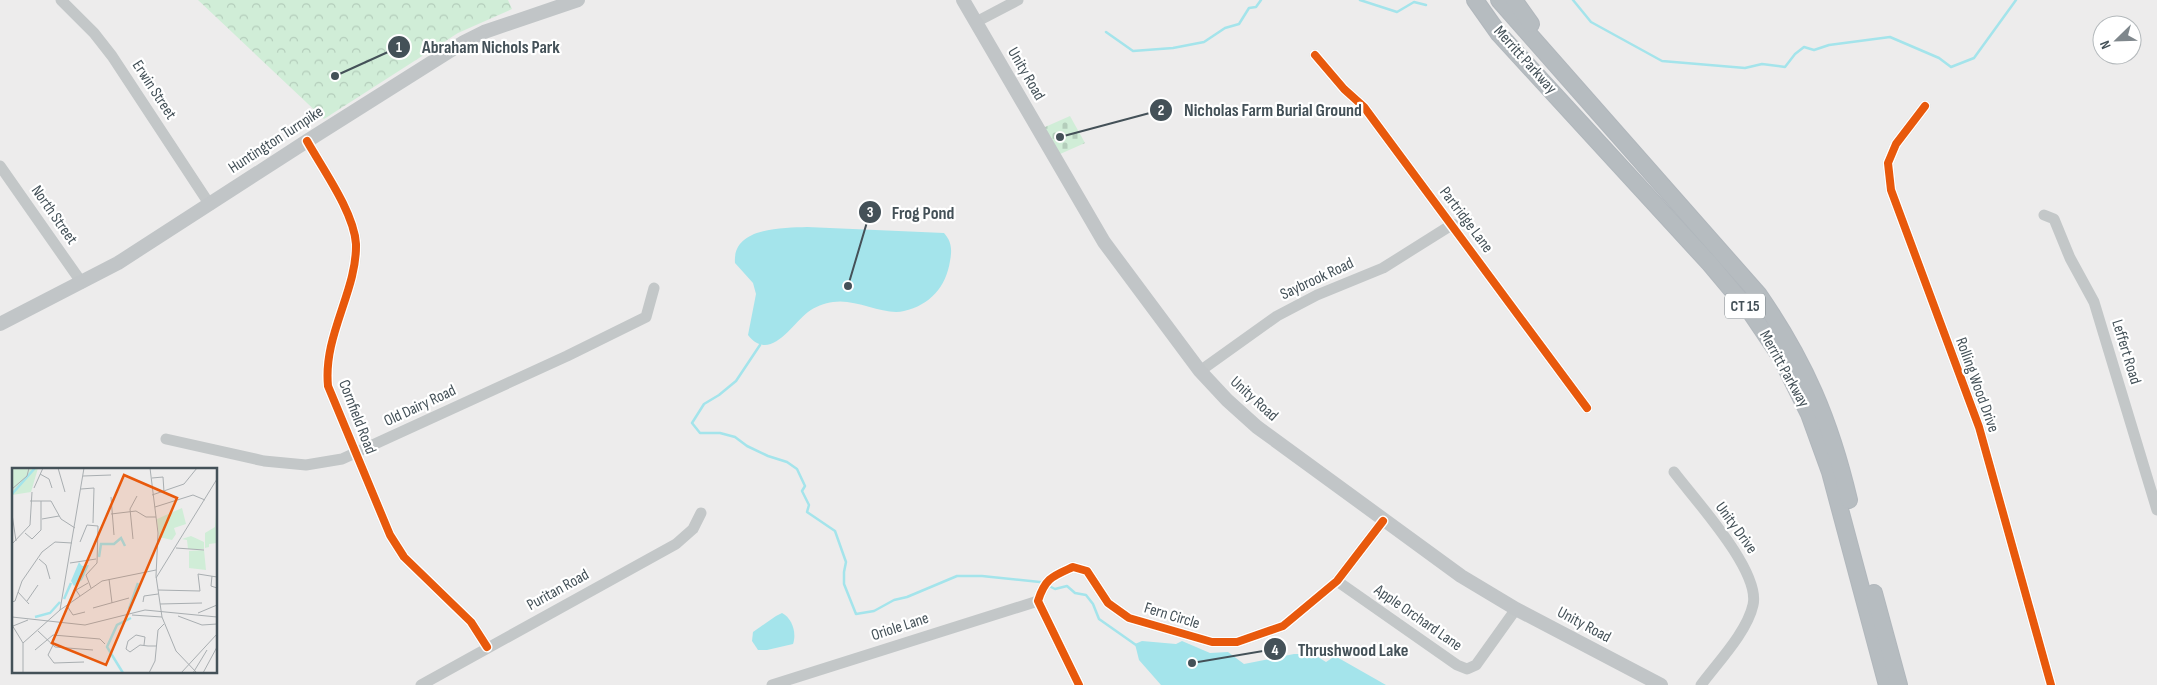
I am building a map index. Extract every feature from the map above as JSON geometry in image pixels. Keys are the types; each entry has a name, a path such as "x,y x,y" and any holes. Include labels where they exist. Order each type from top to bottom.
{"highway":[{"path":"1468,0 1499,34"},
{"name":"Merritt Parkway","path":"1476,0 1499,34 1710,264 1751,313 1780,356 1810,414 1830,472 1887,685"},
{"name":"Merritt Parkway","path":"1499,0 1520,26 1743,274 1791,344 1810,380 1834,441 1899,685"},
{"path":"1514,0 1571,82"}],"main road":[{"name":"Huntington Turnpike","path":"0,324 82,283 144,248 307,141 464,42 484,32 578,0"},
{"name":"Unity Road","path":"963,0 1104,242 1200,371 1227,400 1257,427 1383,521 1461,576 1516,609 1660,685"}],"street":[{"name":"Erwin Street","path":"61,0 94,33 112,56 210,205"},
{"path":"976,22 1018,0"},
{"name":"Partridge Lane","path":"1315,55 1344,89 1364,107 1453,224 1588,408"},
{"name":"Rolling Wood Drive","path":"1925,106 1896,144 1888,163 1891,190 1979,427 2051,685"},
{"name":"Cornfield Road","path":"307,141 350,216 356,243 353,268 331,340 326,372 328,386 390,535 404,557 470,622 487,647"},
{"name":"North Street","path":"0,167 82,283"},
{"name":"Leffert Road","path":"2044,215 2054,219 2070,258 2094,302 2157,510"},
{"name":"Saybrook Road","path":"1200,371 1277,316 1317,295 1383,268 1453,224"},
{"name":"Old Dairy Road","path":"166,439 264,460 306,465 342,459 567,356 646,317 654,288"},
{"name":"Unity Drive","path":"1674,472 1743,562 1752,586 1753,604 1745,625 1701,685"},
{"name":"Puritan Road","path":"421,685 676,544 693,529 701,513"},
{"name":"Fern Circle","path":"1038,601 1042,588 1051,576 1073,567 1087,571 1108,603 1129,618 1212,642 1237,642 1282,626 1337,581 1383,521"},
{"name":"Apple Orchard Lane","path":"1337,581 1457,665 1467,669 1476,665 1516,609"},
{"path":"1038,601 1079,685"},
{"name":"Oriole Lane","path":"772,685 1038,601"}],"green space":[{"path":"198,0 508,0 512,9 458,33 324,119"},
{"path":"1070,116 1085,143 1051,158 1036,131"}],"water":[{"path":"807,227 944,233 951,246 951,257 945,279 935,294 913,308 896,312 851,302 830,303 810,310 780,339 764,345 756,343 748,335 756,294 753,283 735,263 736,251 741,242 761,232 772,229"},
{"path":"782,613 789,618 793,626 793,644 767,650 758,650 752,641 753,632"},
{"path":"1142,641 1176,644 1182,641 1210,653 1228,652 1244,664 1294,654 1313,654 1326,662 1335,656 1386,685 1161,685 1139,660 1135,644"}],"waterway":[{"path":"1106,32 1133,51 1173,48 1204,42 1225,28 1239,24 1249,8 1256,7 1261,0"},
{"path":"1360,0 1397,12 1414,2 1426,5"},
{"path":"1573,0 1591,22 1662,61 1745,68 1762,64 1785,67 1795,54 1804,47 1814,50 1829,45 1890,37 1939,58 1951,67 1974,58 2016,0"},
{"path":"760,345 736,381 704,404 692,423 700,433 720,433 735,437 747,446 787,462 797,469 805,486 802,491 809,505 807,512 835,531 846,562 844,584 856,614 874,611 894,600 907,597 957,576 982,576 1040,582"},
{"path":"1049,586 1055,589 1067,586 1075,593 1086,595 1093,604 1099,619 1136,645"}],"cycle path":[{"path":"1315,55 1344,89 1364,107 1587,408"},
{"path":"1925,106 1896,144 1888,163 1891,190 1979,427 2051,685"},
{"path":"307,141 344,204 354,231 356,244 355,262 351,279 330,349 328,386 390,535 404,557 471,622 487,647"},
{"path":"1079,685 1038,601 1047,583 1060,573 1073,567 1087,571 1108,603 1129,618 1212,642 1237,642 1283,626 1337,581 1383,521"}],"place":[{"name":"Abraham Nichols Park","path":"335,76"},
{"name":"Nicholas Farm Burial Ground","path":"1060,137"},
{"name":"Frog Pond","path":"848,286"},
{"name":"Thrushwood Lake","path":"1192,663"}]}
